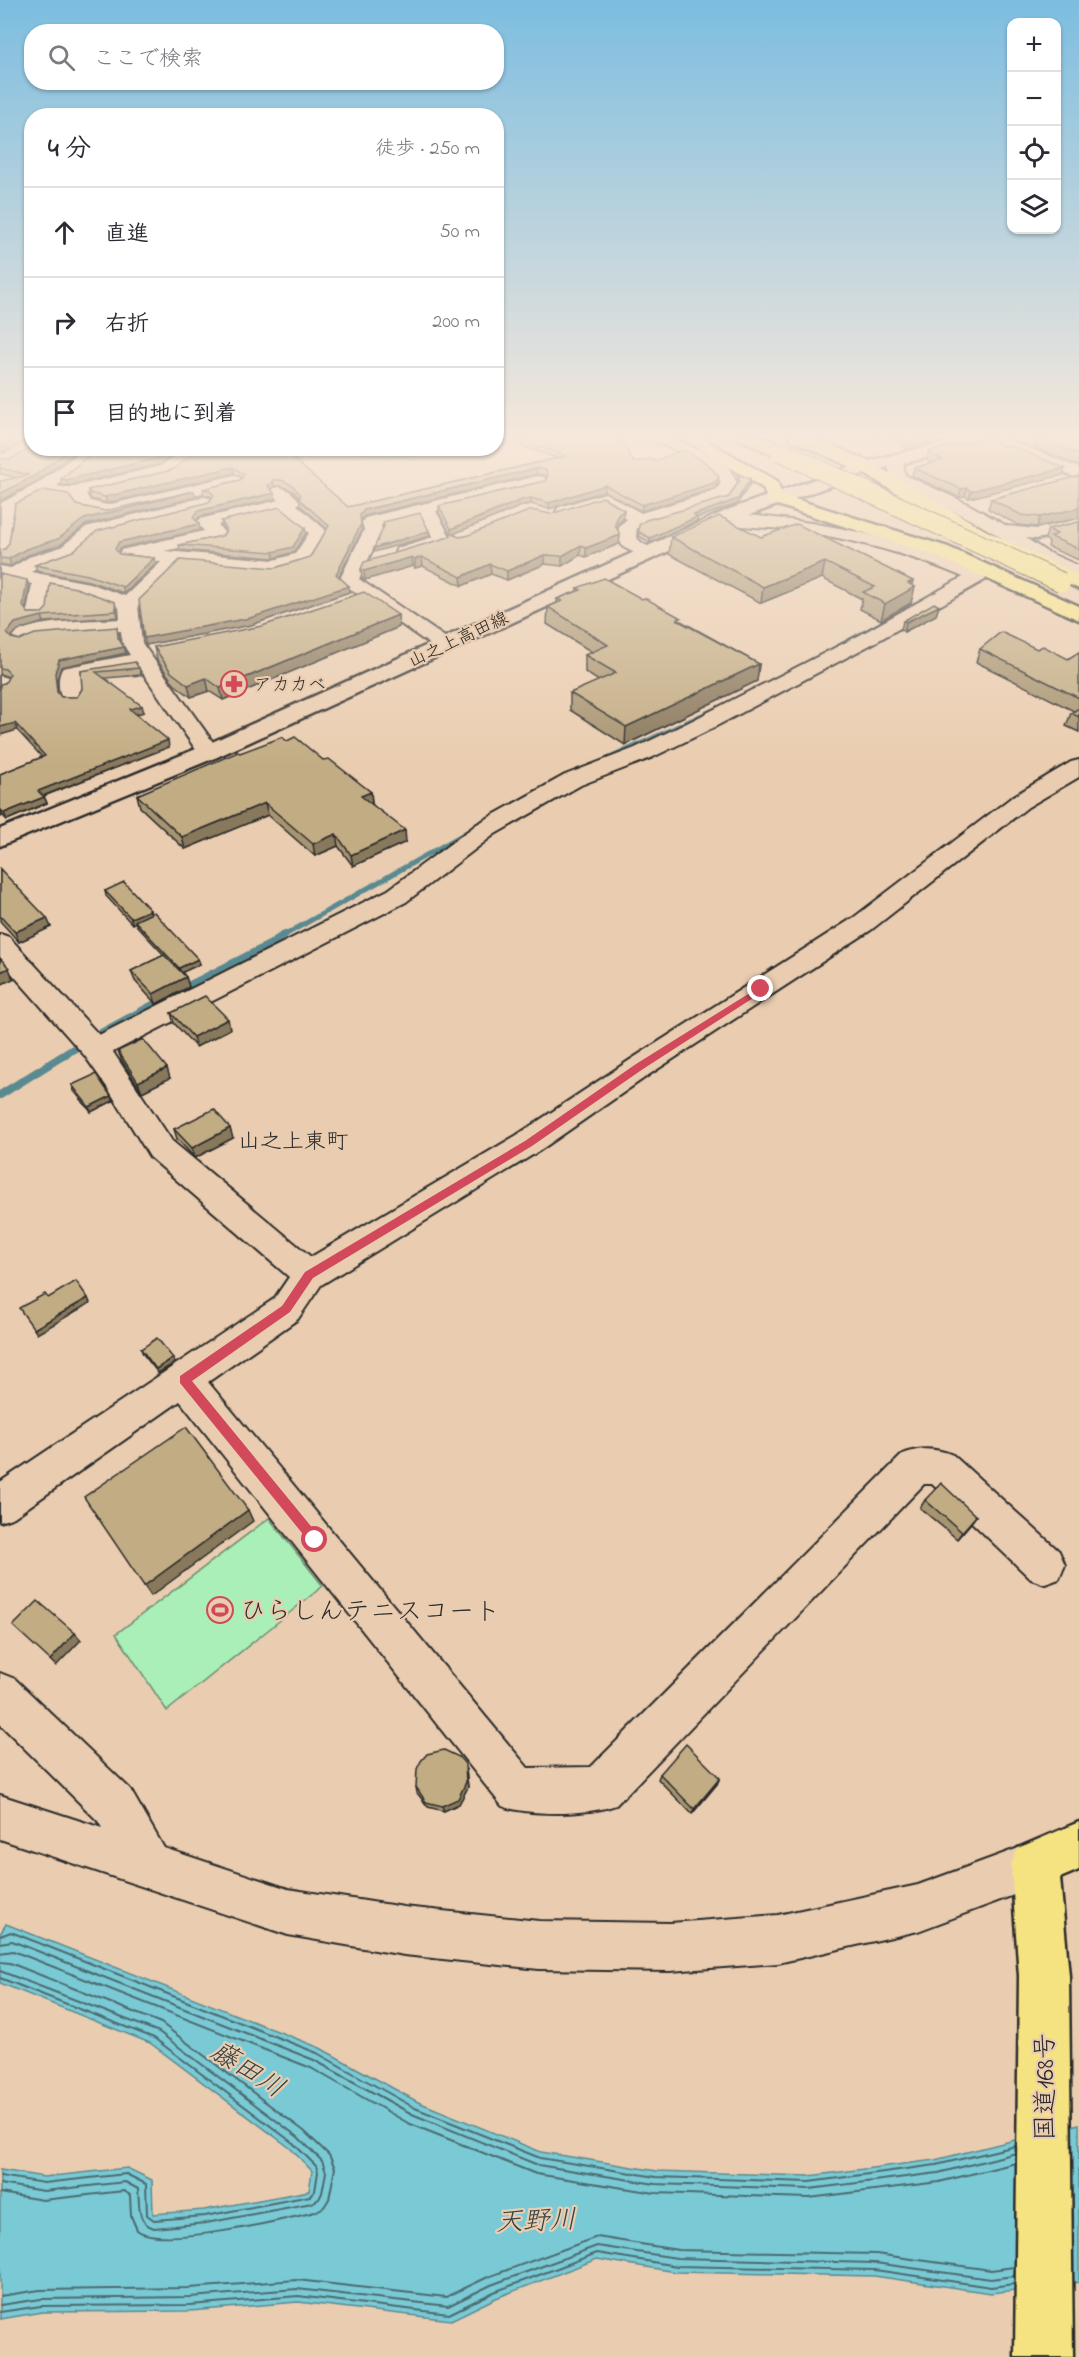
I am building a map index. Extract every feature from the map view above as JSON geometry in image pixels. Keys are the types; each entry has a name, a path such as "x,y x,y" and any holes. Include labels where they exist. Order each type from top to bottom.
{"highway":[{"path":"924,546 1079,614"},
{"path":"984,546 1068,583"},
{"path":"1000,546 1068,583 1079,605"},
{"path":"1035,1865 1079,1846"},
{"name":"国道168号","path":"1035,1865 1044,1976 1044,2357"}],"street":[{"path":"5,575 36,561 67,551 73,546"},
{"path":"163,546 128,554 275,566 302,558 310,546"},
{"path":"228,546 245,564"},
{"path":"366,546 349,581 445,646"},
{"path":"356,566 423,546"},
{"path":"634,546 646,553"},
{"name":"山之上高田線","path":"0,838 209,752 662,546"},
{"path":"95,1049 397,896 486,829 573,780 643,753 697,727 855,646 978,576 928,556 893,546"},
{"path":"1020,546 1038,555 1068,583"},
{"path":"1024,549 1037,546"},
{"path":"21,638 33,632 129,614 176,558"},
{"path":"5,575 82,587 129,614"},
{"path":"37,613 42,579"},
{"path":"346,602 369,594"},
{"path":"129,614 132,643 209,752"},
{"path":"70,696 70,672 163,649"},
{"path":"0,1503 286,1309 309,1275 528,1143 640,1066 862,924 1020,802 1079,766"},
{"path":"0,943 95,1049 119,1082 160,1149 309,1275"},
{"path":"184,1380 518,1790 600,1789 916,1466 940,1467 1045,1565"},
{"path":"0,1694 114,1805 149,1867"},
{"path":"0,1816 288,1912 404,1931 538,1945 670,1947 778,1939 918,1908 1035,1865"}],"green space":[{"name":"ひらしんテニスコート","path":"269,1518 323,1586 167,1711 116,1634"}],"water":[{"path":"6,1924 320,2048 418,2102 541,2152 657,2171 809,2176 935,2160 1079,2124 1079,2282 991,2293 874,2276 676,2272 597,2259 496,2298 451,2320 298,2302 190,2311 42,2312 0,2319 0,2170 44,2177 127,2168 152,2180 153,2214 204,2210 309,2191 312,2171 290,2148 150,2043 0,1983 0,1934"}],"building":[{"path":"7,546 36,546 9,559 0,558 0,550"},
{"path":"79,546 117,546 115,549 119,554 154,558 123,587 88,575 35,565 73,551"},
{"path":"192,546 294,546 273,552"},
{"path":"317,546 350,546 336,574 349,586 250,618 144,638 139,600 180,560 275,568 310,557"},
{"path":"418,546 579,546 562,556 545,555 507,571 490,564 461,577 422,557 415,559 412,557 364,571 361,569 364,562"},
{"path":"688,546 842,546 913,581 908,583 915,587 885,604 863,592 875,587 825,562 763,587"},
{"path":"0,574 27,580 23,606 28,613 42,613 47,608 50,583 76,588 115,602 116,611 42,616 15,623 7,633 11,638 20,640 35,634 117,627 118,638 124,647 59,660 55,673 57,692 61,697 77,697 82,689 81,671 135,662 139,668 96,672 142,706 130,709 168,740 38,791 44,797 4,813 0,809 0,774 45,756 15,723 0,727 0,684 5,683 10,674 0,668"},
{"path":"604,578 642,599 645,598 681,618 677,620 759,664 626,727 570,693 616,673 585,655 608,645 548,607 562,601 557,599 581,590 577,588"},
{"path":"364,592 398,615 220,688 206,678 188,685 171,672 154,647 262,626"},
{"path":"934,603 939,606 906,622 903,621"},
{"path":"1001,632 1037,649 1043,646 1068,659 1079,652 1079,698 980,649"},
{"path":"1079,708 1079,717 1071,713"},
{"path":"282,737 287,741 295,737 323,760 329,759 371,792 361,796 405,830 351,855 336,834 313,844 265,803 182,837 137,795 238,752"},
{"path":"0,869 47,918 15,932 0,916"},
{"path":"124,882 150,910 131,918 105,891"},
{"path":"154,912 198,959 179,968 135,921"},
{"path":"164,955 186,977 153,994 131,971"},
{"path":"0,958 9,968 0,972"},
{"path":"205,996 228,1019 193,1037 171,1013"},
{"path":"143,1039 167,1068 138,1082 118,1051"},
{"path":"96,1074 111,1096 89,1107 72,1085"},
{"path":"214,1109 230,1128 192,1148 174,1129"},
{"path":"76,1281 88,1298 34,1329 19,1308 45,1294 48,1298"},
{"path":"157,1338 173,1358 156,1369 141,1349"},
{"path":"186,1427 248,1510 144,1586 84,1497"},
{"path":"941,1483 976,1516 962,1532 925,1500"},
{"path":"38,1601 75,1633 50,1660 13,1626"},
{"path":"686,1744 720,1778 694,1809 660,1774"},
{"path":"444,1750 459,1757 465,1764 466,1782 458,1799 442,1806 426,1802 416,1787 417,1769 421,1761 427,1754"}],"waterway":[{"path":"826,653 928,597"},
{"path":"599,763 713,710"},
{"path":"283,936 469,831"},
{"path":"180,990 269,945 285,934"},
{"path":"0,1095 88,1040 164,999"}],"place":[{"name":"アカカベ","path":"234,684"},
{"name":"ひらしんテニスコート","path":"220,1610"}],"district":[{"name":"山之上東町","path":"293,1140"}],"route":[{"path":"315,1540 184,1380 286,1309 309,1275 528,1143 572,1115 640,1066 761,989"}],"water label":[{"name":"藤田川","path":"248,2069"},
{"name":"天野川","path":"536,2220"}]}
